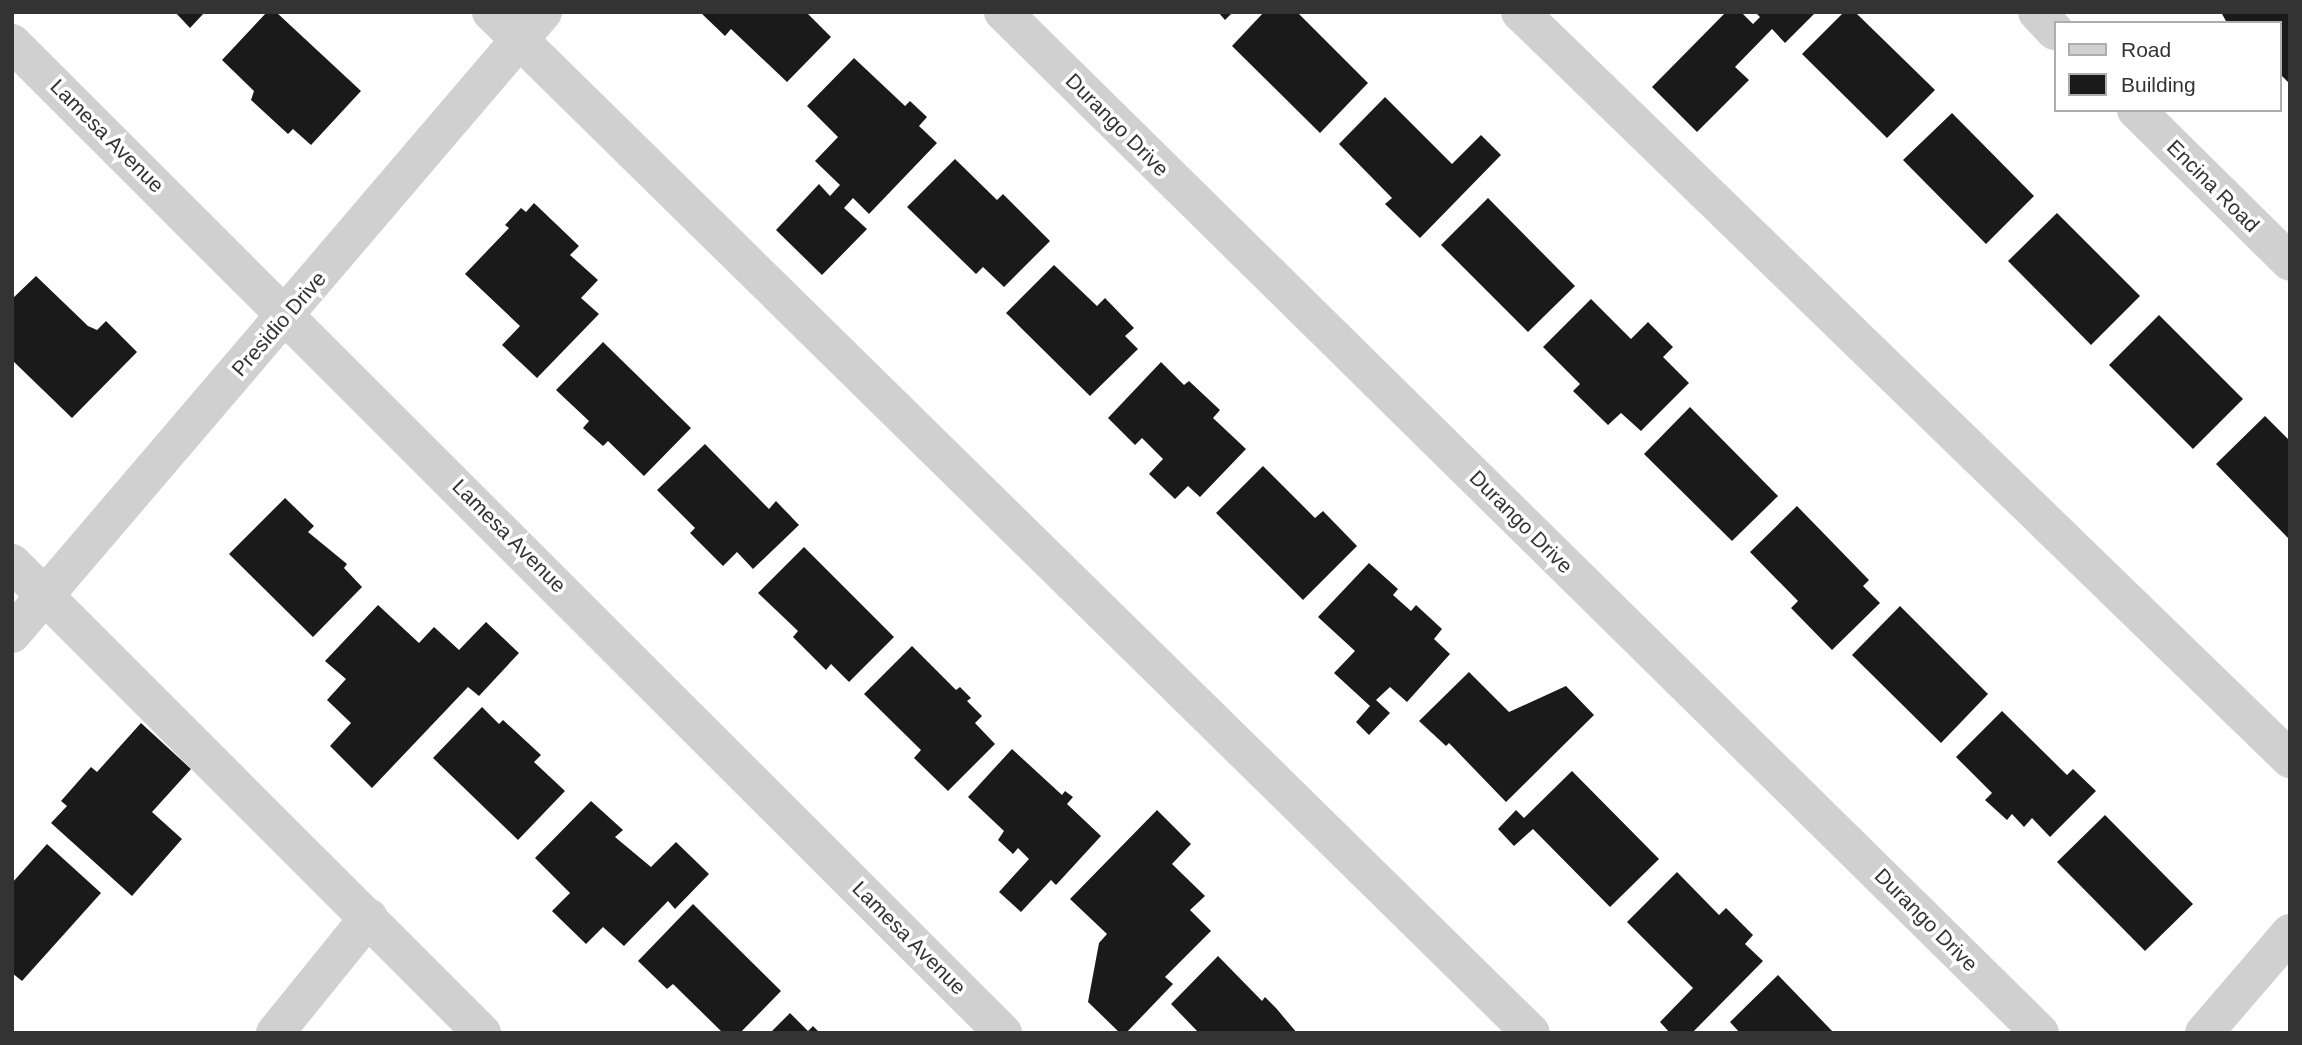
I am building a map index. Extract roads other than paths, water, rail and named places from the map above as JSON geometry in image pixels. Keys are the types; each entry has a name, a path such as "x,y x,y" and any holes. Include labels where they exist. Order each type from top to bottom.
{"street":[{"path":"491,12 531,26 1531,1033"},
{"name":"Durango Drive","path":"1003,12 2040,1033"},
{"path":"1521,12 2290,759"},
{"path":"2037,12 2054,30"},
{"name":"Presidio Drive","path":"12,634 288,314 531,26"},
{"name":"Lamesa Avenue","path":"12,43 288,314 1003,1033"},
{"name":"Encina Road","path":"2138,112 2290,262"},
{"path":"12,563 369,916 482,1033"},
{"path":"275,1033 369,916"},
{"path":"2204,1033 2290,933"}]}
